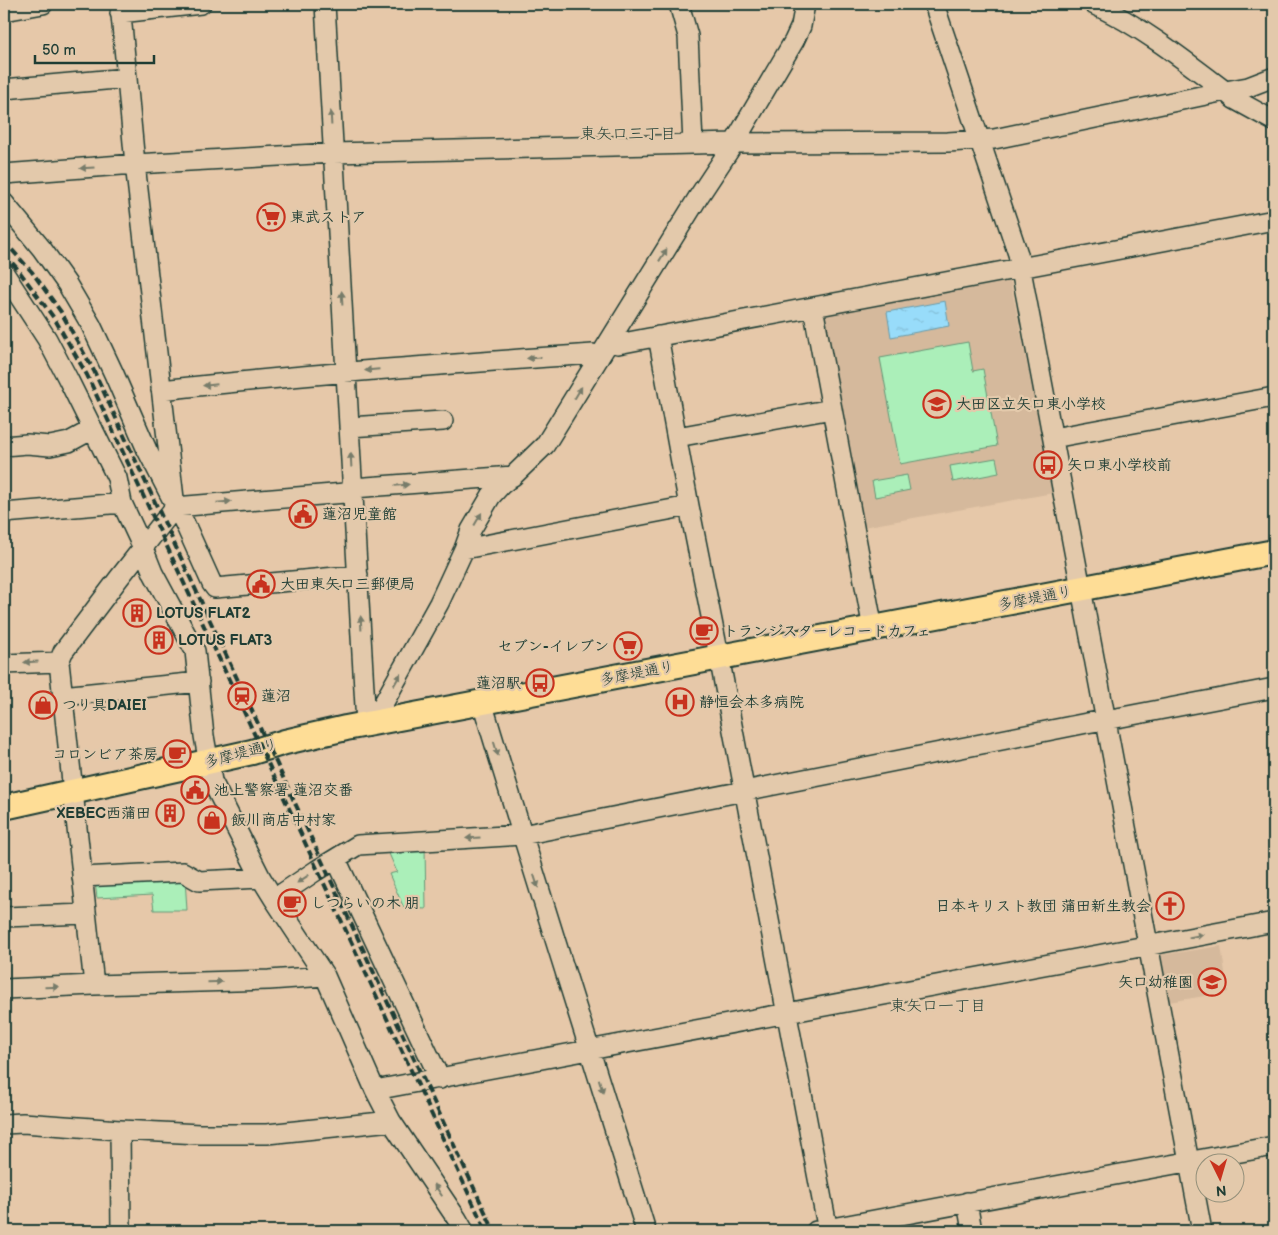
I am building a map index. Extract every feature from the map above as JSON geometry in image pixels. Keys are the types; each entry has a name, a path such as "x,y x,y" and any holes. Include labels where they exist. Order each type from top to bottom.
{"main road":[{"name":"多摩堤通り","path":"4,807 252,752 298,738 370,723 1274,552"}],"street":[{"path":"4,11 43,4"},
{"path":"94,985 74,792 58,662 63,652 175,507 135,164 120,9 200,4"},
{"path":"325,4 358,575 370,723"},
{"path":"679,4 688,36 693,144"},
{"path":"370,723 439,603 472,530 491,496 545,444 734,143 794,41 801,26 806,4"},
{"path":"934,4 1018,254 1202,1231"},
{"path":"1093,4 1111,12 1168,48 1234,99 1274,121"},
{"path":"4,174 135,164 333,153 734,143 948,142 980,140 1001,138 1225,91 1248,86 1274,77"},
{"path":"4,88 127,78"},
{"path":"4,203 42,249 67,284 91,325 147,450 215,588 358,575"},
{"path":"610,341 618,344 1274,220"},
{"path":"4,273 10,296 47,340 92,429 116,478 122,503 153,573 195,651 204,736 212,781 261,878 325,976 375,1090 391,1121 458,1219 464,1231"},
{"path":"813,307 872,629"},
{"path":"658,336 786,1013 823,1230 1274,1146"},
{"path":"162,390 454,363 593,354 599,358"},
{"path":"1053,438 1274,396"},
{"path":"677,437 832,409"},
{"path":"349,427 443,421"},
{"path":"4,446 27,444 50,446 69,442 92,429"},
{"path":"175,507 345,492 353,488 513,476"},
{"path":"4,513 122,503"},
{"path":"464,549 689,506"},
{"path":"4,664 58,662"},
{"path":"62,696 199,682"},
{"path":"274,899 358,845 522,835 1274,688"},
{"path":"482,702 646,1231"},
{"path":"336,859 440,1079"},
{"path":"82,877 183,872 199,881 261,878"},
{"path":"4,917 86,914"},
{"path":"375,1090 1274,922"},
{"path":"4,989 250,981 325,976"},
{"path":"4,1124 23,1123 200,1134 267,1134 391,1121"},
{"path":"120,1130 121,1231"},
{"path":"967,1202 972,1231"}],"shaded area":[{"name":"大田区立矢口東小学校","path":"1010,279 1053,493 863,527 823,315"},
{"path":"1221,946 1228,992 1169,1002 1161,955"}],"green space":[{"path":"968,342 973,371 983,369 997,446 900,464 880,358"},
{"path":"996,458 999,473 953,482 950,466"},
{"path":"907,475 910,490 875,497 872,481"},
{"path":"425,846 426,909 404,908 389,874 397,872 387,849"},
{"path":"185,879 187,910 154,910 152,895 97,898 95,881"}],"water":[{"path":"945,301 949,326 891,337 887,312"}],"railway":[{"path":"4,241 32,272 61,312 94,371 494,1231"},
{"path":"4,254 54,318 87,375 486,1231"}],"place":[{"name":"東武ストア","path":"271,217"},
{"name":"大田区立矢口東小学校","path":"937,404"},
{"name":"矢口東小学校前","path":"1048,465"},
{"name":"蓮沼児童館","path":"303,514"},
{"name":"大田東矢口三郵便局","path":"261,584"},
{"name":"LOTUS FLAT2","path":"137,613"},
{"name":"トランジスターレコードカフェ","path":"704,631"},
{"name":"LOTUS FLAT3","path":"159,640"},
{"name":"セブン-イレブン","path":"628,646"},
{"name":"蓮沼駅","path":"540,683"},
{"name":"蓮沼","path":"242,696"},
{"name":"静恒会本多病院","path":"680,702"},
{"name":"つり具DAIEI","path":"43,705"},
{"name":"コロンビア茶房","path":"177,754"},
{"name":"池上警察署 蓮沼交番","path":"195,790"},
{"name":"XEBEC西蒲田","path":"170,813"},
{"name":"飯川商店中村家","path":"212,820"},
{"name":"しつらいの木 朋","path":"292,903"},
{"name":"日本キリスト教団 蒲田新生教会","path":"1170,906"},
{"name":"矢口幼稚園","path":"1212,982"}],"district":[{"name":"東矢口三丁目","path":"628,133"},
{"name":"東矢口一丁目","path":"938,1005"}]}
